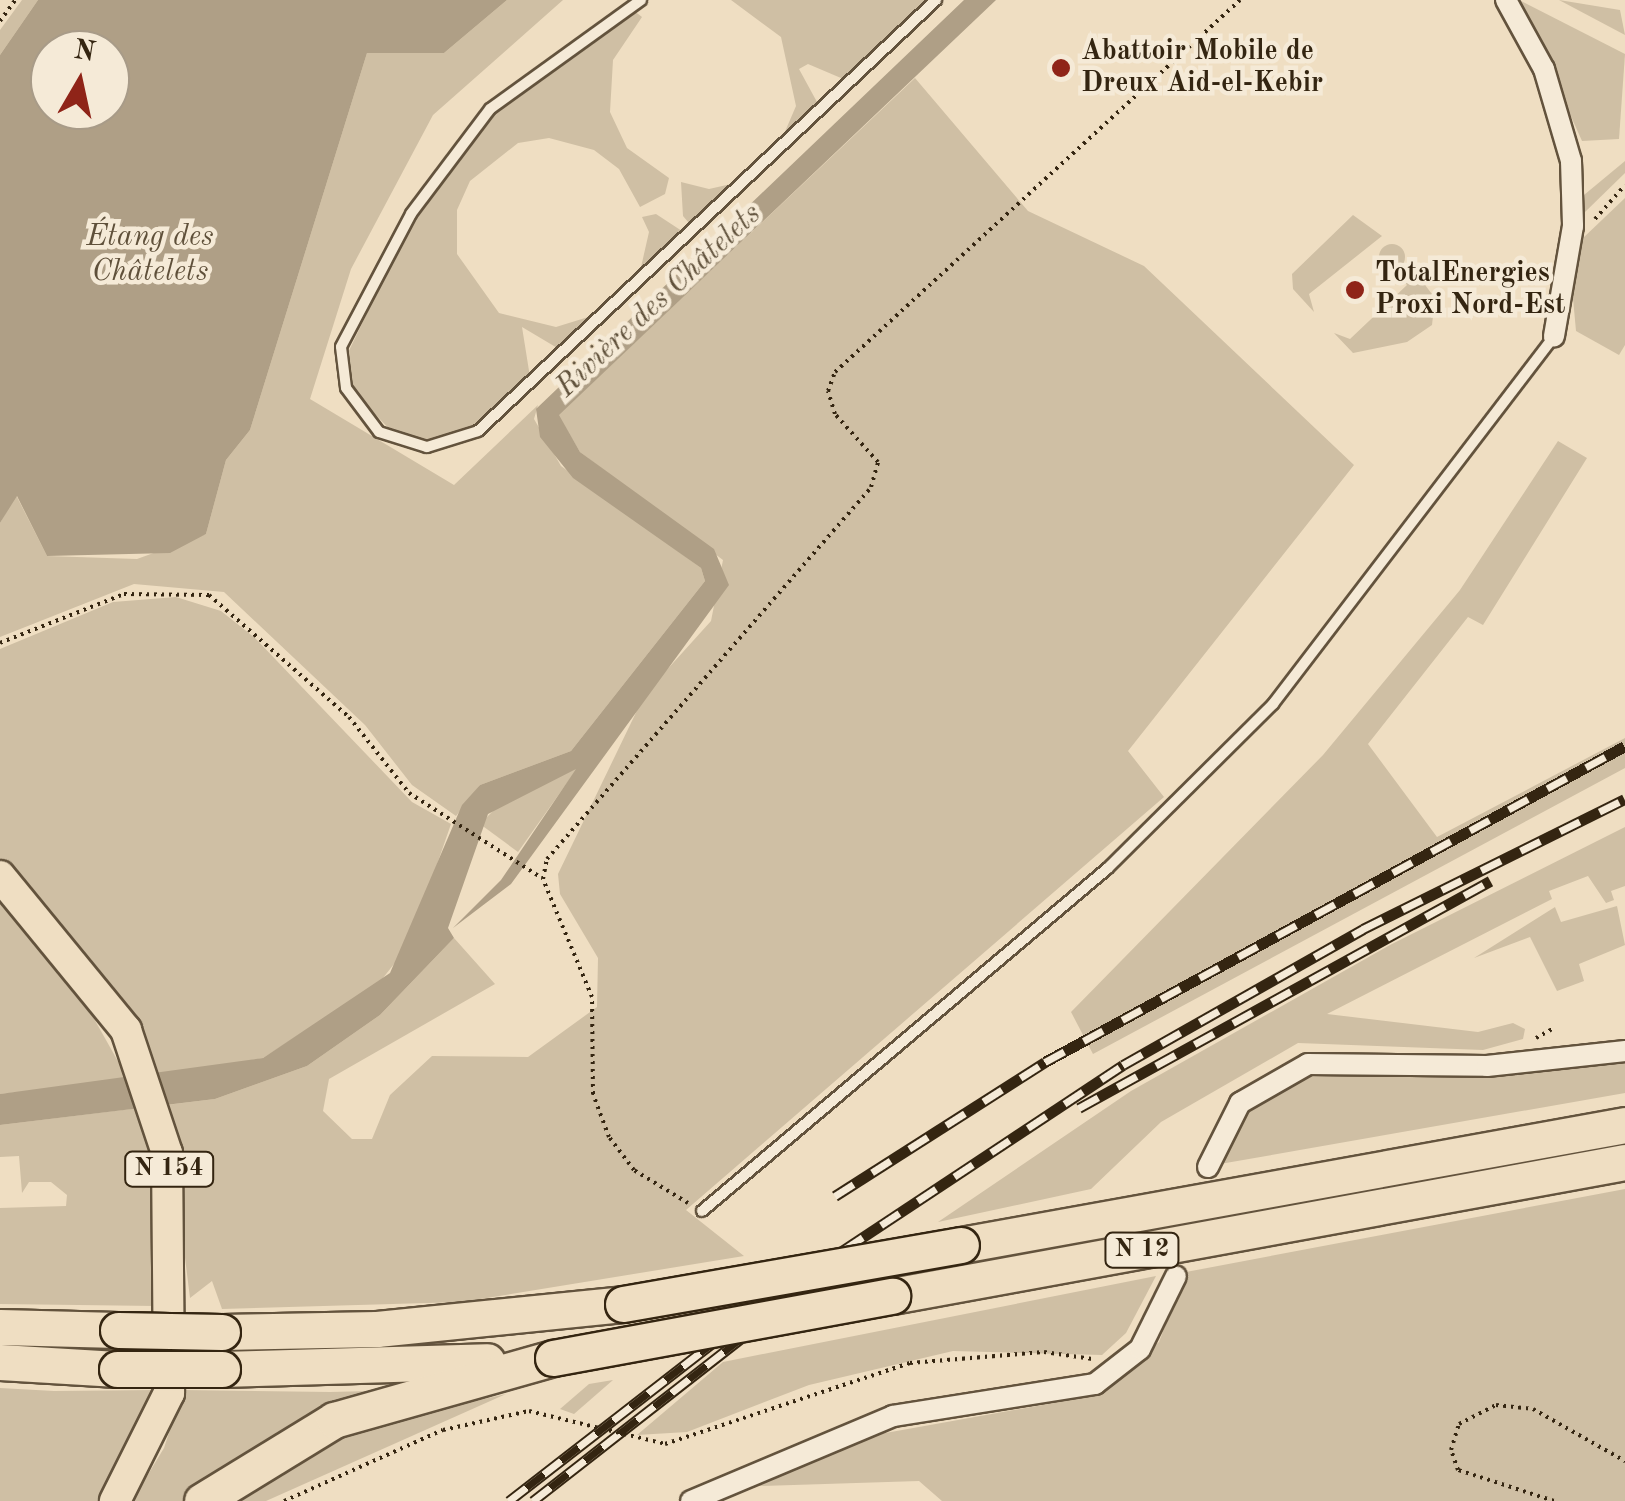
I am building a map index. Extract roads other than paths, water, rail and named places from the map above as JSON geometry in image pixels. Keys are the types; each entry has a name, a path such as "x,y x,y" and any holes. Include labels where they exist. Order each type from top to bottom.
{"highway":[{"path":"1473,1153 1625,1114"},
{"name":"N 12","path":"0,1327 222,1332 377,1329 623,1304 1625,1126"},
{"name":"N 12","path":"0,1362 118,1369 222,1369 553,1358 1625,1162"},
{"path":"202,1501 334,1420 553,1358"}],"main road":[{"name":"N 154","path":"0,876 126,1030 167,1153 169,1393 115,1501"}],"street":[{"path":"1506,0 1534,44 1566,134 1571,246 1554,336"},
{"path":"1208,1167 1240,1104 1308,1064 1487,1066 1625,1051"},
{"path":"691,1501 893,1416 1095,1384 1140,1349 1176,1276"}],"lane":[{"path":"641,0 490,109 411,214 340,347 346,388 379,432 427,447 478,431 936,0"},
{"path":"702,1212 1108,868 1272,704 1554,336"}],"water":[{"name":"Étang des Châtelets","path":"38,0 507,0 444,53 367,53 250,430 226,460 206,534 170,553 47,556 17,496 0,523 0,55"},
{"name":"Rivière des Châtelets","path":"964,0 996,0 559,415 580,452 714,549 729,585 511,884 453,928 501,880 576,769 488,814 448,928 454,938 380,1015 307,1066 215,1099 0,1125 0,1094 263,1058 390,973 462,805 480,785 571,751 705,581 701,568 573,478 540,437 536,409"}],"railway":[{"path":"835,1196 1045,1062 1625,746"},
{"path":"509,1501 771,1298 1123,1065 1363,929 1625,799"},
{"path":"1079,1108 1490,881"},
{"path":"533,1501 740,1339"}],"place":[{"name":"Abattoir Mobile de Dreux Aid-el-Kebir","path":"1061,68"},
{"name":"TotalEnergies Proxi Nord-Est","path":"1355,290"}]}
